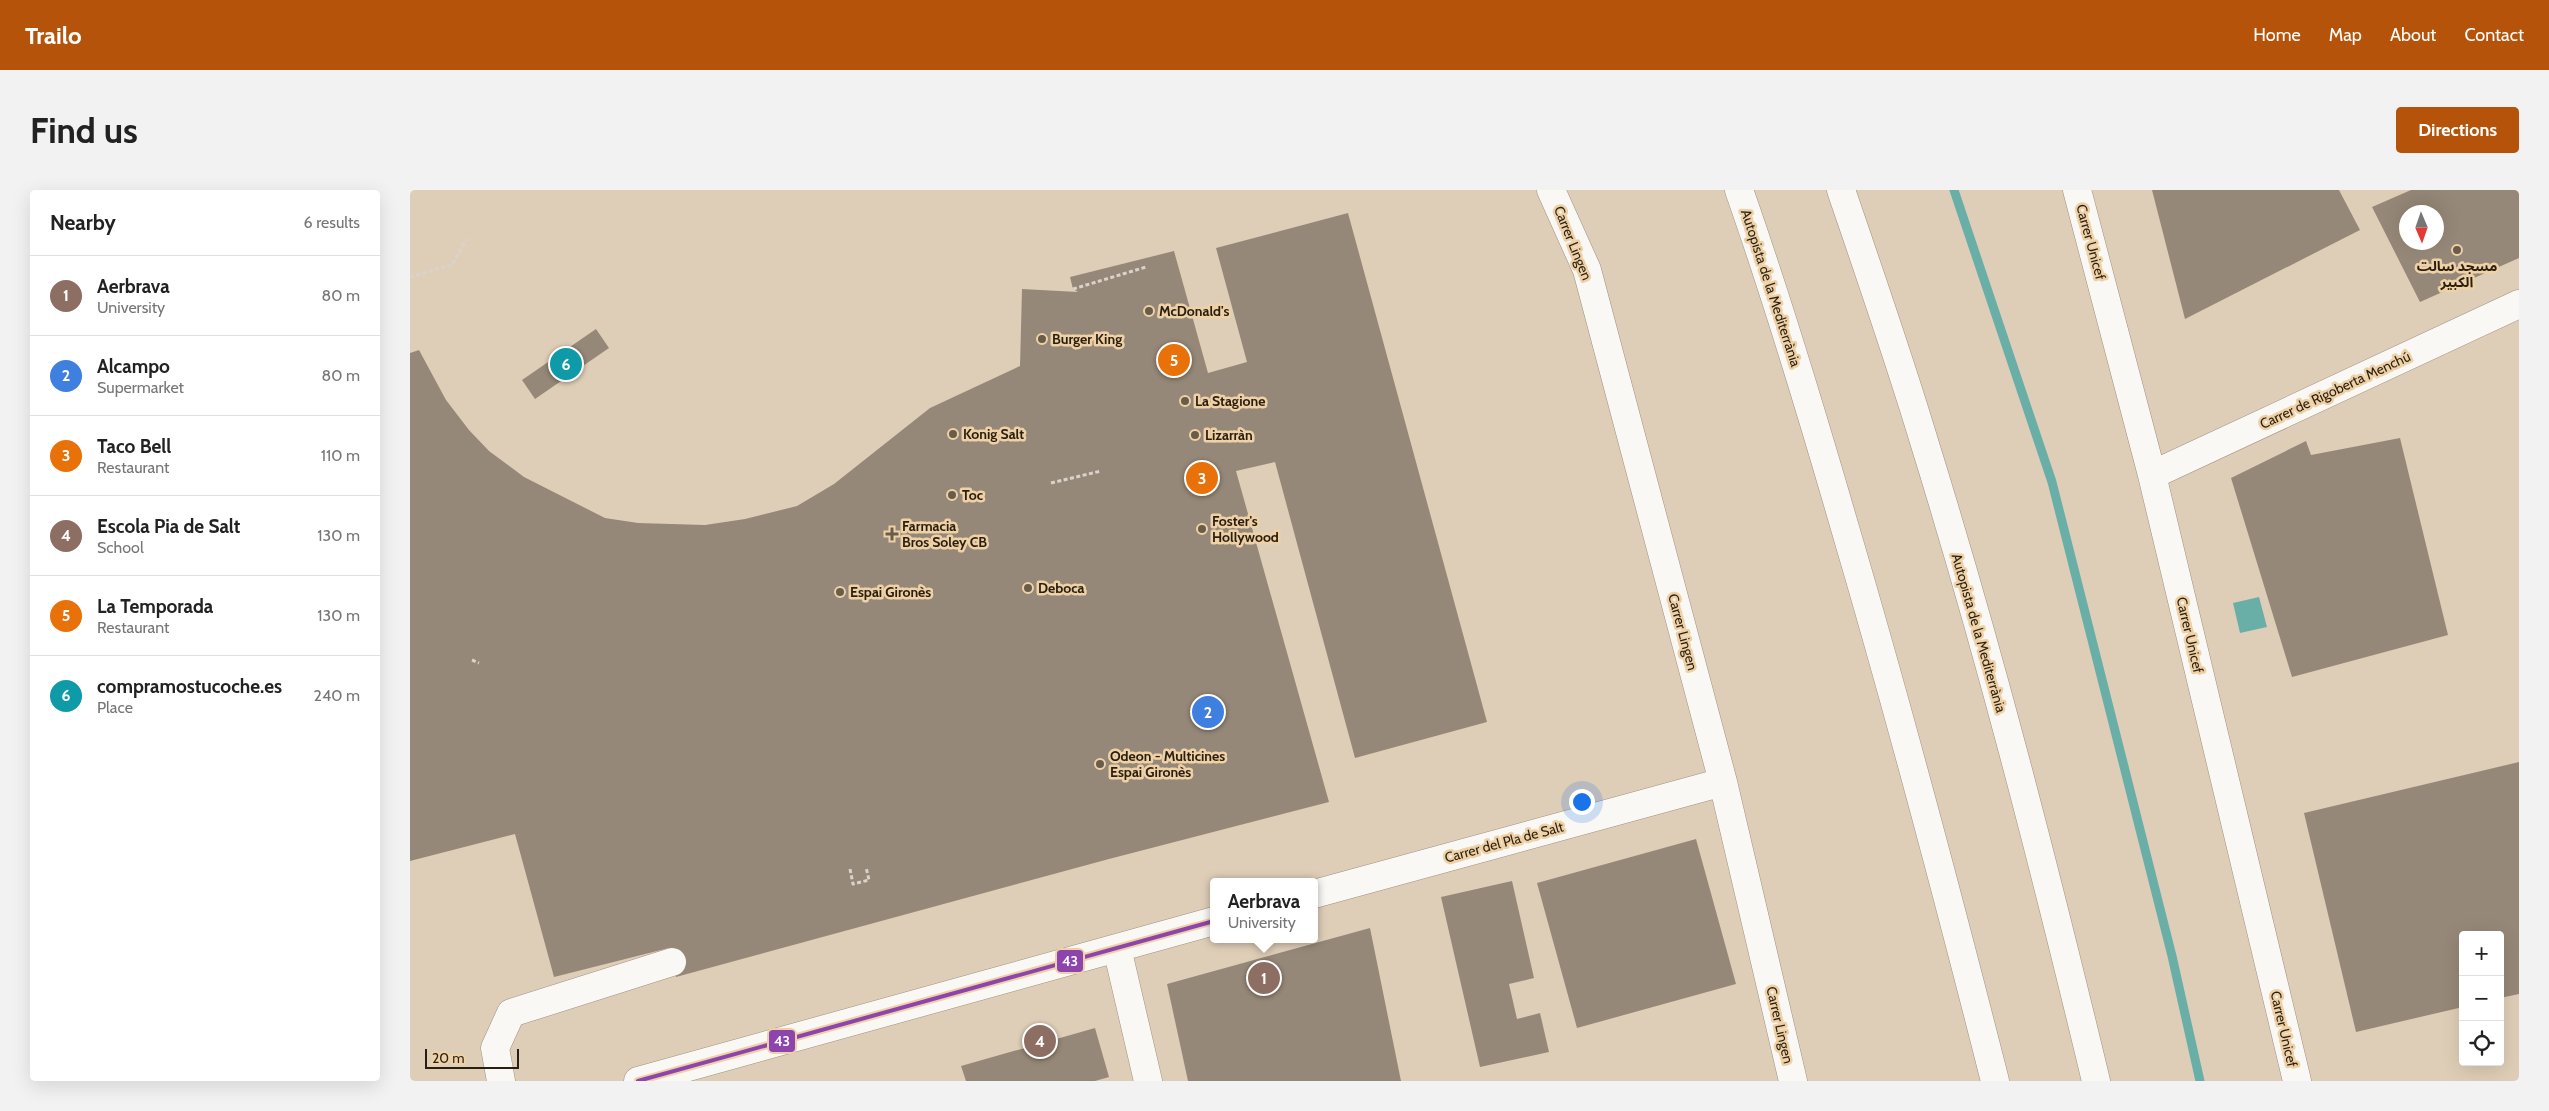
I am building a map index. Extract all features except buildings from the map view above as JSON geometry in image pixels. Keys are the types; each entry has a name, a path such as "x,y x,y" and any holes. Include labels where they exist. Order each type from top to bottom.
{"main road":[{"name":"Carrer Lingen","path":"1551,190 1587,270 1723,782 1793,1081"},
{"name":"Autopista de la Mediterrània","path":"1739,190 1761,252 1818,435 1878,639 1944,880 1995,1081"},
{"name":"Autopista de la Mediterrània","path":"1841,190 1923,437 1963,575 2044,862 2096,1081"},
{"name":"Carrer Unicef","path":"2077,190 2152,475 2297,1081"},
{"name":"Carrer de Rigoberta Menchú","path":"2152,475 2519,304"},
{"name":"Carrer del Pla de Salt","path":"1318,893 1723,782"},
{"path":"638,1081 1210,922"},
{"path":"1117,948 1148,1081"},
{"path":"501,1081 495,1048 511,1013 672,962"}],"path":[{"path":"410,278 452,265 467,239"},
{"path":"1073,289 1146,267"},
{"path":"1051,483 1101,472"},
{"path":"472,660 479,663"},
{"path":"850,869 853,884 869,880 866,867"}],"water":[{"path":"2259,597 2267,627 2240,633 2233,603"}],"waterway":[{"path":"1954,190 2052,482 2172,956 2200,1081"}],"transit line":[{"name":"43","path":"638,1081 1210,922"}],"place":[{"name":"مسجد سالت الكبير","path":"2457,250"},
{"name":"McDonald's","path":"1149,311"},
{"name":"Burger King","path":"1042,339"},
{"name":"La Temporada","path":"1174,360"},
{"name":"compramostucoche.es","path":"566,364"},
{"name":"La Stagione","path":"1185,401"},
{"name":"Konig Salt","path":"953,434"},
{"name":"Lizarràn","path":"1195,435"},
{"name":"Taco Bell","path":"1202,478"},
{"name":"Toc","path":"952,495"},
{"name":"Foster's Hollywood","path":"1202,529"},
{"name":"Farmacia Bros Soley CB","path":"892,534"},
{"name":"Deboca","path":"1028,588"},
{"name":"Espai Gironès","path":"840,592"},
{"name":"Alcampo","path":"1208,712"},
{"name":"Odeon - Multicines Espai Gironès","path":"1100,764"},
{"name":"Aerbrava","path":"1264,978"},
{"name":"Escola Pia de Salt","path":"1040,1041"}]}
